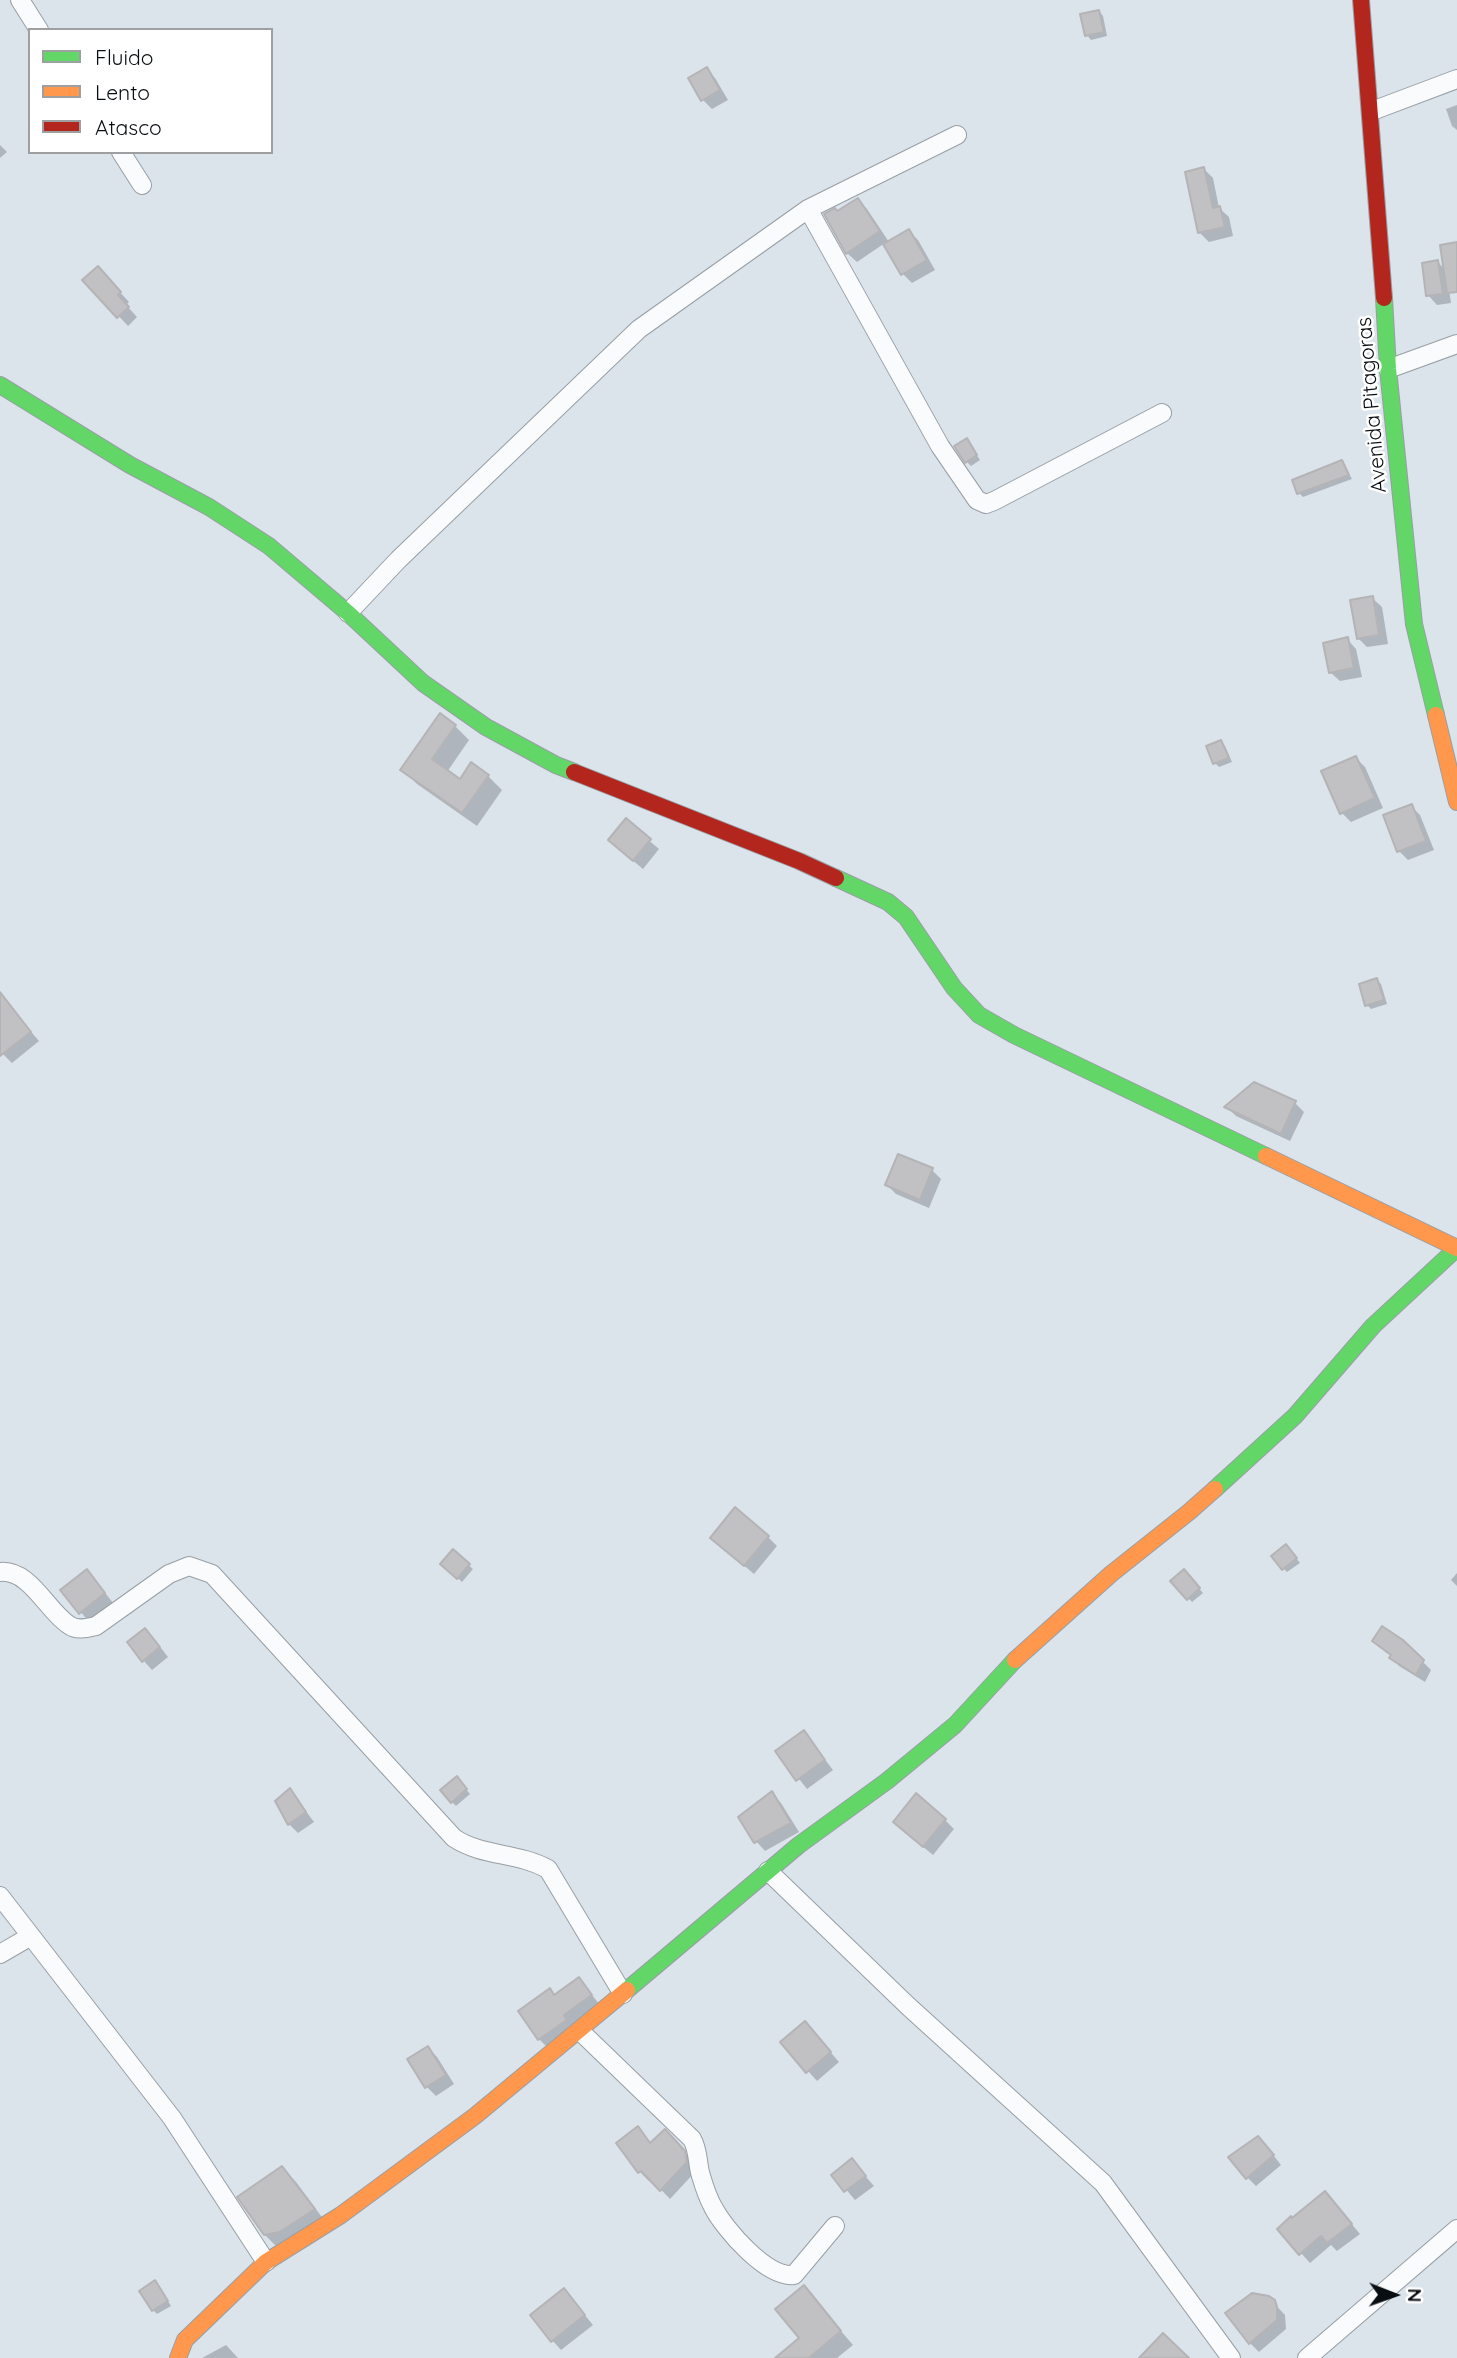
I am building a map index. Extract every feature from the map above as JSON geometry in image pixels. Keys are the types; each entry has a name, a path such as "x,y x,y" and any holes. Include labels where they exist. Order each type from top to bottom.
{"street":[{"path":"20,0 38,28"},
{"name":"Avenida Pitagoras","path":"1361,0 1372,111 1388,369 1414,624 1457,802"},
{"path":"1372,111 1457,79"},
{"path":"348,613 398,560 639,329 808,208 957,135"},
{"path":"122,154 142,185"},
{"path":"808,208 940,446 977,500 986,504 994,501 1162,413"},
{"path":"1388,369 1457,344"},
{"path":"0,385 130,465 209,507 259,539 348,613 423,683 486,727 545,758 799,861 888,902 906,916 954,988 979,1015 1014,1035 1457,1248 1373,1326 1295,1416 1189,1512 1111,1574 1020,1655 955,1725 887,1781 799,1845 580,2031 475,2116 363,2199 266,2262 185,2340 178,2358"},
{"path":"0,1572 8,1571 24,1580 70,1626 84,1629 96,1626 169,1574 189,1566 212,1574 454,1838 466,1846 531,1860 548,1870 622,1994"},
{"path":"768,1871 908,2006 1103,2183 1231,2358"},
{"path":"0,1896 172,2118 266,2262"},
{"path":"0,1954 31,1936"},
{"path":"580,2031 691,2139 696,2147 701,2175 713,2208 735,2237 766,2267 781,2274 794,2275 835,2226"},
{"path":"1307,2358 1457,2229"}],"building":[{"path":"1099,10 1104,32 1085,36 1080,14"},
{"path":"707,67 720,90 701,101 688,78"},
{"path":"1204,167 1213,208 1220,206 1225,227 1198,233 1185,172"},
{"path":"858,198 880,231 846,254 824,214 835,208 837,211"},
{"path":"909,229 927,260 901,275 883,244"},
{"path":"1457,242 1457,292 1447,293 1440,245"},
{"path":"1438,260 1443,294 1426,296 1422,263"},
{"path":"98,266 121,292 118,295 129,307 117,318 82,280"},
{"path":"967,438 977,455 965,463 954,446"},
{"path":"1342,460 1349,475 1297,494 1292,480"},
{"path":"1373,596 1379,635 1357,639 1350,600"},
{"path":"1348,637 1354,668 1329,673 1323,643"},
{"path":"440,713 456,725 432,759 460,779 471,762 489,775 462,813 400,770"},
{"path":"1221,740 1229,758 1213,764 1206,746"},
{"path":"1356,756 1375,798 1340,814 1321,771"},
{"path":"1412,804 1426,841 1397,852 1383,815"},
{"path":"626,818 651,839 633,861 608,840"},
{"path":"1377,978 1384,1000 1365,1006 1359,984"},
{"path":"0,992 31,1032 0,1056"},
{"path":"1254,1082 1296,1101 1281,1134 1224,1107"},
{"path":"898,1154 933,1168 920,1200 885,1185"},
{"path":"735,1507 769,1536 744,1566 710,1538"},
{"path":"1286,1544 1297,1558 1282,1570 1271,1556"},
{"path":"453,1549 470,1564 457,1579 440,1564"},
{"path":"87,1569 105,1593 79,1614 60,1590"},
{"path":"1184,1569 1200,1588 1187,1600 1170,1581"},
{"path":"1382,1626 1403,1640 1424,1660 1416,1675 1389,1658 1391,1655 1372,1641"},
{"path":"145,1628 160,1647 142,1662 127,1642"},
{"path":"804,1730 825,1760 796,1781 775,1751"},
{"path":"457,1776 467,1789 451,1803 440,1790"},
{"path":"290,1788 306,1812 288,1825 275,1801"},
{"path":"772,1791 791,1823 754,1843 738,1817"},
{"path":"916,1793 946,1819 923,1847 893,1822"},
{"path":"579,1977 592,1995 564,2015 567,2020 538,2040 518,2011 550,1988 554,1995"},
{"path":"805,2021 831,2052 806,2073 780,2042"},
{"path":"428,2046 446,2075 425,2088 407,2059"},
{"path":"638,2126 650,2143 665,2129 685,2151 687,2162 660,2191 641,2171 638,2173 616,2143"},
{"path":"1258,2136 1274,2155 1246,2179 1228,2157"},
{"path":"852,2158 866,2176 844,2192 831,2175"},
{"path":"282,2166 315,2209 280,2232 264,2235 237,2197"},
{"path":"1325,2191 1352,2224 1327,2243 1321,2236 1299,2255 1277,2229"},
{"path":"155,2280 168,2301 152,2311 139,2291"},
{"path":"804,2285 841,2331 809,2358 775,2358 799,2338 775,2309"},
{"path":"564,2288 585,2315 551,2342 530,2315"},
{"path":"1252,2293 1275,2300 1277,2320 1249,2344 1225,2313"},
{"path":"1163,2333 1189,2358 1139,2358"}],"traffic: fast":[{"path":"1384,298 1388,369 1414,624 1436,715"},
{"path":"0,385 130,465 209,507 269,546 348,613 423,683 486,727 574,772"},
{"path":"836,878 888,902 906,917 954,988 979,1015 1014,1035 1266,1156"},
{"path":"1215,1489 1295,1416 1373,1326 1457,1248"},
{"path":"627,1990 799,1845 887,1781 955,1725 1015,1660"}],"traffic: slow":[{"path":"1436,715 1457,802"},
{"path":"1266,1156 1457,1248"},
{"path":"1015,1660 1111,1574 1215,1489"},
{"path":"178,2358 185,2340 266,2262 341,2215 475,2116 627,1990"}],"traffic: jam":[{"path":"1361,0 1384,298"},
{"path":"574,772 836,878"}]}
